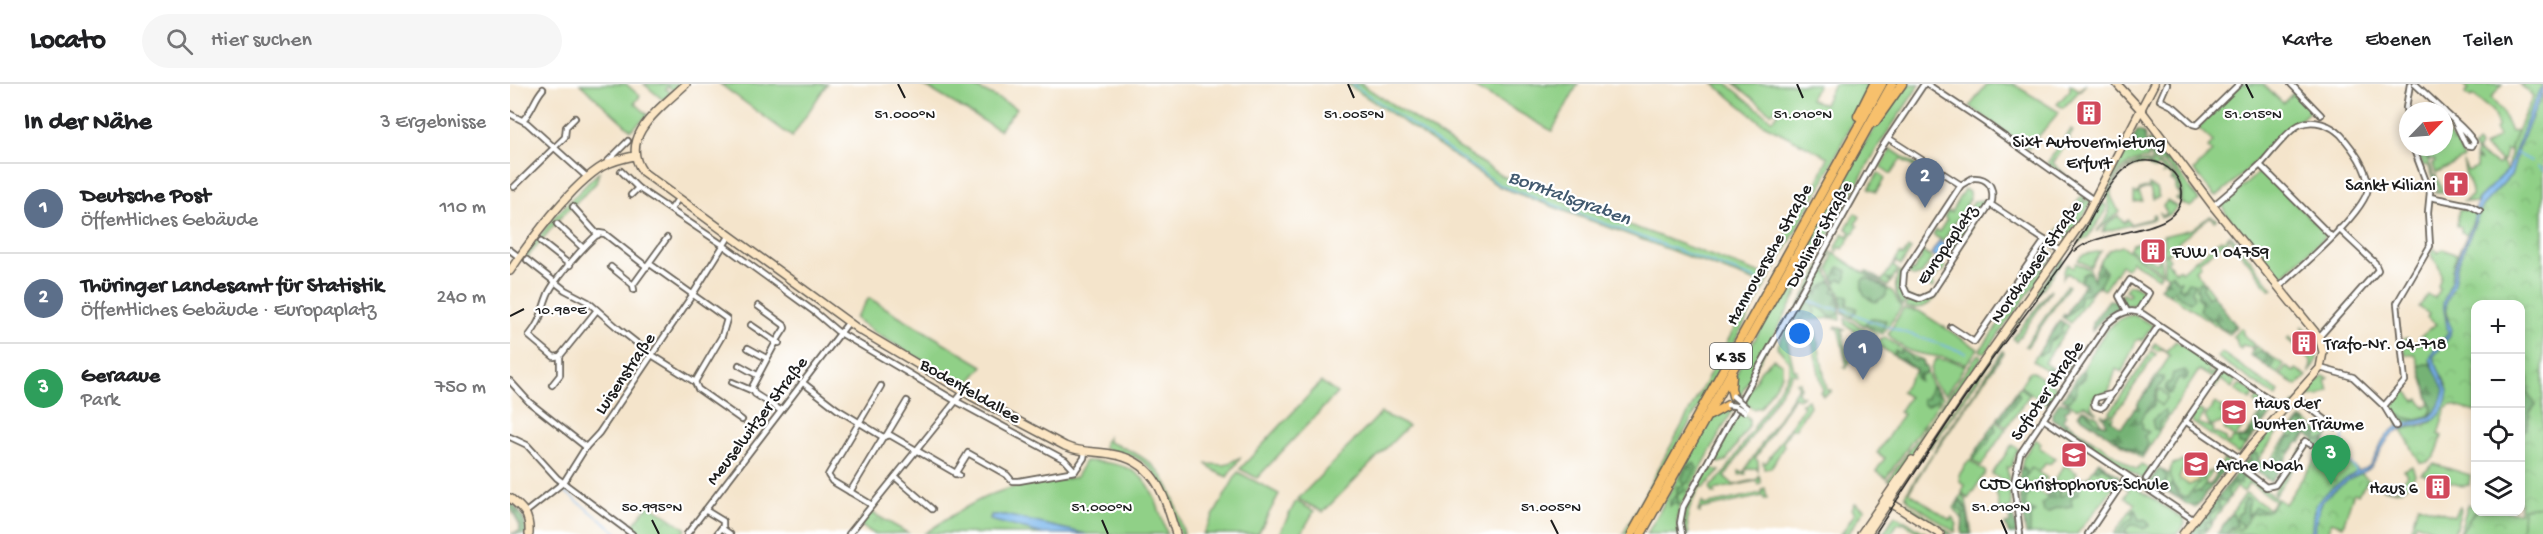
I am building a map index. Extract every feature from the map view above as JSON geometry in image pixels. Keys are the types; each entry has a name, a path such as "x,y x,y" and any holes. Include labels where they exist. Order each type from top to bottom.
{"highway":[{"path":"1848,142 1850,133 1874,84"},
{"name":"Hannoversche Straße","path":"1632,534 1882,84"},
{"name":"Hannoversche Straße","path":"1641,534 1892,84"},
{"path":"1854,152 1902,84"},
{"path":"1735,367 1731,386 1737,398"},
{"path":"1703,422 1718,409 1732,408"}],"street":[{"path":"606,165 634,156 634,146 642,129 686,84"},
{"path":"1926,84 2095,201"},
{"name":"Dubliner Straße","path":"1737,398 1887,138 1926,84"},
{"path":"2117,84 2142,110 2213,206 2319,337 2323,352 2320,369 2283,408 2183,534"},
{"name":"Nordhäuser Straße","path":"1861,534 2095,201 2154,84"},
{"path":"2167,84 2160,100 2174,107 2197,125 2239,84"},
{"path":"2291,84 2321,115"},
{"path":"2407,102 2410,84"},
{"path":"2415,84 2434,102"},
{"path":"523,120 533,109 534,99 543,89"},
{"path":"510,114 523,120 588,178"},
{"path":"514,187 565,137 566,127 575,118"},
{"path":"2454,120 2470,136 2474,142 2472,146 2466,145 2454,120"},
{"path":"2213,206 2260,165 2298,126 2319,123 2337,132 2360,162 2368,180 2368,189 2363,204 2332,237 2278,287"},
{"name":"Europaplatz","path":"1887,138 1961,185"},
{"path":"510,271 523,258 553,215 628,141"},
{"name":"Bodenfeldallee","path":"634,156 643,172 848,323 964,392 1065,447 1085,452 1121,455 1142,466 1160,487 1176,534"},
{"path":"2384,406 2405,381 2397,303 2430,250 2428,212 2430,197 2416,156"},
{"path":"2260,165 2332,237"},
{"name":"Bodenfeldallee","path":"621,171 638,188 723,245 840,333 956,401 1065,460 1075,471"},
{"name":"Europaplatz","path":"1973,178 1986,180 1993,192 1990,204 1931,294 1920,299 1910,296 1903,285 1904,272 1961,185 1973,178"},
{"path":"631,195 638,188"},
{"path":"2430,197 2478,209"},
{"path":"671,208 678,199"},
{"name":"Europaplatz","path":"1990,204 2061,251"},
{"path":"573,207 598,235"},
{"path":"556,224 583,248"},
{"path":"2319,337 2378,270 2375,263 2339,229"},
{"path":"560,356 554,357 529,336 540,322 549,292 583,248 598,235 605,234 724,316 727,321 722,336 695,382"},
{"name":"Luisenstraße","path":"526,512 564,482 586,447 599,434 730,235"},
{"path":"611,267 633,288 667,238"},
{"path":"1951,327 1974,342 2045,240"},
{"path":"541,242 570,265"},
{"path":"510,250 564,290 586,300 652,355 695,382 698,389 742,420"},
{"path":"784,289 791,279"},
{"path":"2138,311 2149,293 2130,280 2119,296 2127,311 2138,311 2283,408"},
{"path":"753,391 757,375 785,326 758,306"},
{"path":"552,385 560,375 560,356 597,310"},
{"name":"Sofioter Straße","path":"2020,534 2014,488 2015,469 2021,451 2108,324 2127,311"},
{"name":"Meuselwitzer Straße","path":"687,534 848,323"},
{"path":"751,325 777,342"},
{"path":"2112,394 2159,325"},
{"path":"748,348 766,358"},
{"name":"Bodenfeldallee","path":"902,368 908,358"},
{"path":"739,365 757,375"},
{"path":"2146,479 2223,367"},
{"path":"2320,369 2353,377 2384,406 2396,426"},
{"path":"510,381 529,402 586,447"},
{"path":"732,382 753,391 780,410"},
{"path":"802,382 837,409 884,437 890,435 957,475 968,453 1007,475 1012,481 1075,471 1084,458 1085,452"},
{"path":"872,505 830,479 828,475 881,386"},
{"path":"849,534 964,392"},
{"path":"2294,396 2335,427"},
{"path":"1682,534 1680,523 1683,507 1732,408 1736,406 1746,410 1737,398"},
{"path":"850,492 907,401"},
{"path":"2043,419 2194,520"},
{"path":"2185,421 2239,462 2266,487 2275,485 2305,441 2310,444"},
{"name":"Bodenfeldallee","path":"1025,439 1031,428"},
{"path":"510,437 530,448 554,476 632,534"},
{"path":"2088,534 2127,476"},
{"path":"894,477 932,508"},
{"path":"510,498 526,512 530,522 529,534"},
{"path":"1886,500 1940,534"},
{"name":"Nordhäuser Straße","path":"1867,534 1886,500"},
{"path":"705,510 723,520 725,531 730,534"},
{"path":"717,534 723,526"}],"green space":[{"path":"580,84 626,84 640,96 635,103 648,115 631,130"},
{"path":"644,84 681,84 674,91 668,86 666,89 671,93 663,100"},
{"path":"720,84 827,84 792,137"},
{"path":"921,84 969,84 1017,108 999,130"},
{"path":"1347,84 1361,84 1499,174 1519,184 1761,274 1766,272 1808,190 1817,183 1828,157 1763,124 1714,84 1727,84 1772,120 1778,113 1775,109 1771,113 1735,84 1818,84 1810,99 1824,104 1834,84 1871,84 1824,180 1628,534 1623,534 1759,283 1500,187"},
{"path":"1468,84 1578,84 1552,131"},
{"path":"1904,84 1920,84 1879,145 1739,398 1734,392 1735,378 1739,368 1859,152"},
{"path":"1987,84 2013,84 2059,112 2028,149 1970,106"},
{"path":"2070,84 2079,90 2086,84 2063,108 2057,104 2070,90"},
{"path":"2241,84 2263,84 2283,103 2295,91 2312,109 2298,122 2296,121 2242,175 2217,196 2214,196 2194,170 2212,152 2208,148 2213,142 2198,128"},
{"path":"2463,84 2503,84 2491,98 2502,111 2511,132 2517,131 2511,151 2506,150 2503,162 2484,147 2499,136 2495,129 2498,126 2492,111 2473,96 2471,98 2465,94 2469,90"},
{"path":"2519,84 2543,84 2543,506 2525,508 2525,430 2530,412 2536,405 2529,396 2528,375 2525,375 2525,300 2471,300 2471,411 2452,405 2446,409 2438,434 2442,436 2438,451 2430,461 2420,463 2402,430 2431,422 2444,407 2447,388 2433,357 2450,336 2446,302 2454,285 2456,269 2482,206 2512,174 2509,167 2511,147 2533,96"},
{"path":"2071,129 2073,131 2070,139 2053,163 2079,187 2047,163"},
{"path":"2139,131 2144,133 2147,149 2142,151 2137,147 2134,136"},
{"path":"2134,136 2140,150 2147,149 2148,159 2128,165 2114,179 2107,191 2107,186"},
{"path":"2459,139 2462,143 2458,146 2464,158 2436,173 2432,163 2435,162 2434,159 2430,160 2428,156 2453,156 2453,141"},
{"path":"2148,140 2156,142 2169,161 2165,162 2161,157 2153,157 2149,150"},
{"path":"2477,143 2480,146 2477,152 2473,148"},
{"path":"1891,149 1920,168 1918,170 1901,159 1891,174 1881,167"},
{"path":"2149,150 2151,154 2161,157 2165,162 2169,159 2199,200 2190,207 2181,203 2182,188 2176,174 2165,165 2151,160"},
{"path":"2477,152 2498,165 2500,161 2508,170 2476,203 2464,201 2472,196 2472,192 2464,164 2468,171 2477,167 2475,158 2481,161 2475,155"},
{"path":"2419,156 2427,156 2443,192 2435,192 2438,189 2428,165 2423,166"},
{"path":"2139,162 2149,162 2150,168 2147,164 2140,165 2124,172"},
{"path":"2151,162 2164,167 2174,176 2179,187 2180,194 2179,201 2176,199 2179,198 2179,191 2176,191 2174,181 2171,181 2173,177 2167,172 2163,174 2165,171 2157,166 2155,170 2152,168"},
{"path":"2260,171 2327,235 2280,278 2272,271 2258,249 2230,220 2222,206"},
{"path":"599,172 596,183 560,218 526,259 523,257 554,217"},
{"path":"1878,173 1885,178 1876,192 1869,189"},
{"path":"2116,180 2111,196 2119,212 2096,232 2104,223 2110,208 2107,196"},
{"path":"2149,185 2156,189 2159,197 2153,199 2150,189 2144,189 2139,192 2143,201 2134,202 2134,193 2137,194 2139,191 2142,189 2149,188"},
{"path":"1964,189 1969,192 1970,199 1943,241 1933,235 1936,230 1939,232 1947,219 1944,217 1948,211 1951,212"},
{"path":"2082,195 2086,197 2057,239 2054,236"},
{"path":"2088,199 2091,201 2086,212 2065,240 2062,238 2081,206"},
{"path":"1981,200 1986,203 1970,224 1972,226 1969,232 1965,230 1956,244 1959,247 1957,250 1947,244 1974,201"},
{"path":"2167,201 2177,207 2171,214 2161,218 2160,213 2163,216 2167,213 2163,206"},
{"path":"2103,203 2106,211 2088,237 2079,243"},
{"path":"2459,210 2474,210 2476,214 2467,235 2461,232 2461,227 2457,226"},
{"path":"1855,213 1860,217 1855,224 1858,226 1843,249 1840,247 1837,252 1835,249 1843,233 1848,236 1851,232 1846,228"},
{"path":"2154,214 2155,219 2102,232 2109,222 2118,216 2124,223 2128,220 2131,224 2153,218"},
{"path":"2210,216 2217,219 2215,221 2211,217 2181,240 2166,255 2170,259 2167,262 2176,272 2179,269 2181,272 2221,239 2223,241 2230,235 2226,246 2224,243 2199,262 2201,265 2195,270 2215,297 2212,295 2208,298 2200,291 2198,299 2201,307 2226,331 2231,330 2235,324 2237,326 2229,334 2169,294 2175,289 2176,294 2180,296 2188,285 2183,290 2171,282 2163,283 2168,276 2164,273 2163,236 2192,229"},
{"path":"2232,236 2273,289 2269,289 2231,240"},
{"path":"2158,237 2157,246 2153,244 2145,256 2156,263 2160,258 2162,272 2129,249 2132,244"},
{"path":"2464,240 2452,269 2451,283 2444,300 2448,333 2430,359 2431,364 2419,366 2415,354 2405,355 2403,339 2408,338 2409,346 2420,343 2418,339 2436,324 2427,317 2429,314 2419,307 2428,295 2435,298 2440,288 2438,286 2441,277 2440,269 2431,254 2434,248 2437,253 2443,249 2457,255 2453,265"},
{"path":"2122,246 2161,274 2158,278 2132,261 2126,269 2121,265 2104,290 2099,287 2106,272 2099,263 2109,250"},
{"path":"1908,248 1911,250 1901,265 1896,262 1893,266 1898,270 1892,280 1886,278 1891,282 1888,286 1865,273 1866,271 1882,281 1900,254 1903,256"},
{"path":"2054,250 2036,283 1986,352 1981,352 1980,350"},
{"path":"1829,251 1831,252 1826,265 1827,271 1839,296 1841,320 1832,318 1798,321 1794,314"},
{"path":"1921,251 1932,258 1921,275 1914,277 1907,273 1910,269 1913,271 1922,257 1919,254"},
{"path":"2101,251 2090,267 2078,260 2082,255"},
{"path":"1833,253 1893,292 1901,308 1883,334 1875,332 1843,313 1841,296 1829,270"},
{"path":"2062,258 2064,260 2014,327 2012,325"},
{"path":"1936,260 1946,267 1943,272 1940,270 1932,283 1934,285 1932,288 1926,284 1925,277"},
{"path":"2076,263 2089,269 2091,274 2087,272 2081,278 2081,282 2067,273 2063,278 2068,264 2073,268"},
{"path":"2099,263 2106,272 2102,280 2092,290 2080,296 2079,304 2064,318 2084,284 2081,282 2082,275 2087,272 2094,280 2095,270"},
{"path":"1839,267 1847,271 1845,281 1839,279 1836,282 1833,279"},
{"path":"1900,271 1902,272 1901,288 1908,297 1902,306 1896,288 1896,280"},
{"path":"2172,274 2177,281 2181,281 2178,287 2183,290 2188,282 2196,284 2192,290 2194,299 2190,302 2176,294 2175,289 2169,294 2160,288 2166,282 2170,282 2167,280 2168,276"},
{"path":"1864,278 1887,289 1886,296 1875,302 1868,298 1862,288"},
{"path":"1831,281 1835,287 1832,291 1838,294 1840,313 1837,316 1829,316 1824,310 1812,304 1815,312 1813,316 1807,316 1804,312 1804,319 1799,320 1800,308 1803,307 1806,294 1813,289 1817,291 1817,296 1820,288"},
{"path":"2200,282 2204,284 2203,289 2208,298 2212,295 2215,297 2235,324 2231,330 2221,329 2215,318 2210,319 2200,310 2201,302 2197,296 2199,294 2197,288"},
{"path":"2067,285 2069,286 2027,347 2025,346"},
{"path":"2129,285 2134,285 2145,292 2139,305 2124,305 2121,296 2123,293 2128,296 2130,293 2125,290"},
{"path":"2094,289 2071,323 2062,317 2065,313 2064,317 2067,317 2079,304 2080,296"},
{"path":"2051,291 2016,342 2013,338"},
{"path":"1934,293 1938,295 1927,305 1919,308 1905,307 1909,298 1923,300"},
{"path":"1848,296 1847,305 1857,308 1855,314 1850,318 1843,311 1841,297"},
{"path":"869,298 983,366 966,386 877,334 855,318"},
{"path":"2109,300 2117,301 2120,306 2105,316 2092,330 2092,323"},
{"path":"1903,309 1919,311 1978,349 1966,364 1907,349 1888,334"},
{"path":"2134,315 2153,325 2142,341 2140,339 2136,341 2122,372 2116,369 2109,391 2093,397 2091,406 2097,413 2085,405 2076,408 2066,401 2074,396 2076,384 2082,381 2085,373 2083,369 2103,335 2117,321"},
{"path":"1845,318 1876,336 1874,343 1846,325"},
{"path":"1871,318 1886,320 1882,331 1864,325"},
{"path":"2060,320 2069,326 2044,363 2050,367 2048,371 2033,361"},
{"path":"2059,322 2064,324 2061,328 2062,332 2049,343 2047,352 2039,355 2038,353"},
{"path":"1791,326 1801,330 1786,335 1794,370 1797,370 1797,374 1793,373 1725,477 1734,485 1758,479 1759,475 1761,483 1758,485 1756,481 1714,490 1715,494 1712,493 1710,487 1724,474 1789,373 1789,361 1777,347 1787,328"},
{"path":"1836,326 1845,330 1842,331 1848,360 1851,360 1846,369 1843,367 1847,366"},
{"path":"2302,326 2314,342 2316,348 2317,360 2310,372 2311,361 2287,339 2289,337 2304,354 2315,346"},
{"path":"2011,327 2013,329 1930,448 1928,447"},
{"path":"1815,328 1827,390 1831,390 1823,396 1820,392 1823,391 1810,332 1807,332"},
{"path":"2241,328 2244,331 2242,333 2254,345 2251,351 2252,347 2242,345 2241,349 2238,347 2236,339 2232,337"},
{"path":"1885,337 1908,354 1923,360 1931,384 1943,397 1886,478 1876,471 1885,458 1877,453 1903,414 1899,412 1909,397 1901,392 1916,370 1876,344"},
{"path":"2176,341 2212,365 2208,372 2211,374 2216,367 2219,369 2212,378 2199,370 2142,458 2078,415 2082,409 2085,409 2098,417 2105,425 2107,422 2101,414 2105,417 2109,414 2113,417 2111,422 2122,428 2170,356 2161,349 2159,351 2152,348 2155,343 2166,351"},
{"path":"2256,346 2284,365 2278,374 2270,369 2273,367 2262,351 2254,354 2255,358 2250,355"},
{"path":"1902,350 1909,354 1911,359 1922,360 1923,366 1927,367 1927,373 1920,375 1920,381 1916,379 1916,369 1894,356 1895,351 1900,353"},
{"path":"2003,351 2004,353 1935,452 1934,451"},
{"path":"2152,351 2156,354 2114,415 2110,412"},
{"path":"2262,351 2274,361 2270,369 2255,358 2254,354"},
{"path":"2073,352 2077,354 2063,376 2056,377 2048,371 2050,367 2055,370 2061,360 2068,359"},
{"path":"2221,352 2279,392 2276,397 2217,357"},
{"path":"1978,354 1982,357 1945,414 1893,482 1888,480"},
{"path":"1773,359 1782,364 1782,375 1761,407 1753,409 1743,402 1761,370"},
{"path":"1936,359 1953,361 1965,366 1946,394 1937,387 1932,379 1931,369"},
{"path":"2431,364 2442,381 2444,390 2440,407 2427,419 2401,425 2400,415 2416,419 2424,418 2431,413 2432,408 2419,366"},
{"path":"2286,367 2294,372 2296,369 2307,376 2297,386 2280,375"},
{"path":"2083,369 2085,378 2076,384 2076,392 2069,401 2062,399"},
{"path":"2185,370 2188,374 2187,378 2183,381 2179,378 2171,393 2168,394 2165,389 2167,383 2171,382 2173,373"},
{"path":"2029,372 2033,372 2057,388 2048,405 2020,386"},
{"path":"2222,372 2236,381 2232,388 2221,380 2216,387 2212,386"},
{"path":"2525,375 2528,375 2531,397 2536,405 2530,412 2526,429"},
{"path":"2323,376 2329,378 2325,381 2329,390 2319,396 2302,397"},
{"path":"2159,377 2163,377 2163,381 2155,394 2154,406 2147,410 2140,421 2143,425 2142,429 2149,432 2144,436 2148,444 2142,455 2116,440 2114,435 2110,436 2080,416 2080,412 2085,410 2096,422 2105,425 2107,423 2103,417 2106,416 2121,428 2134,409 2139,409 2138,403"},
{"path":"1321,382 1337,393 1257,478 1240,469"},
{"path":"1800,382 1799,395 1803,396 1798,399 1794,397 1755,459 1758,461 1758,471 1756,468 1745,470 1746,474 1739,475 1739,471 1743,473 1799,386 1796,383"},
{"path":"2240,384 2255,393 2250,400 2235,390"},
{"path":"1931,386 1939,393 1938,400 1927,406 1923,404 1922,399 1927,398"},
{"path":"2019,387 2030,394 2007,427 1997,420"},
{"path":"2404,388 2415,401 2419,399 2425,408 2430,403 2432,409 2429,416 2402,419 2399,426 2393,410"},
{"path":"2158,390 2161,390 2167,397 2161,406 2155,400"},
{"path":"2018,392 2020,396 2000,422 1998,418"},
{"path":"2259,396 2275,410 2238,454 2192,422 2191,418 2198,409 2205,413 2198,423 2213,428 2212,432 2226,438 2225,441 2229,444 2232,439 2240,437 2243,439 2264,410 2254,402"},
{"path":"1808,400 1810,406 1795,429 1791,429 1771,468 1764,469 1763,462 1766,463 1804,406 1801,403"},
{"path":"2060,402 2069,404 2070,408 2065,411 2063,420 2066,422 2065,426 2052,419 2052,413"},
{"path":"2215,403 2223,408 2220,412 2223,414 2229,411 2221,423 2210,426 2205,417"},
{"path":"2295,403 2302,407 2297,415 2292,412 2258,460 2267,466 2301,418 2326,435 2333,429 2320,449 2312,444 2315,440 2307,434 2301,443 2298,441 2271,482 2254,470 2252,473 2242,465 2246,460 2249,462 2251,460 2248,457"},
{"path":"1730,408 1733,409 1679,509 1677,522 1679,534 1647,534 1712,417"},
{"path":"2165,410 2167,416 2160,422 2158,430 2154,429 2152,420"},
{"path":"2264,410 2269,410 2272,414 2246,445 2239,444 2238,439 2245,439 2251,431 2255,430 2254,426 2256,422 2261,421 2260,417"},
{"path":"1738,411 1749,418 1749,426 1726,461 1719,463 1716,459 1716,452"},
{"path":"1381,413 1408,426 1323,512 1298,499"},
{"path":"2234,415 2245,424 2235,438 2224,429"},
{"path":"2299,420 2305,422 2306,430 2311,427 2318,432 2317,440 2325,439 2320,449 2312,444 2315,440 2306,434 2290,452 2287,451 2284,455 2284,461 2280,463 2281,467 2271,482 2259,473 2257,468 2253,468 2251,473 2242,465 2246,460 2249,462 2251,460 2248,457 2252,453 2257,454 2258,460 2267,466 2271,460 2278,458 2289,437 2294,437"},
{"path":"1996,422 2006,429 1981,466 1971,459"},
{"path":"2066,422 2137,470 2141,464 2150,470 2142,479 2062,427"},
{"path":"2070,425 2093,441 2091,446 2067,430"},
{"path":"1993,426 1996,431 1974,459 1973,456"},
{"path":"1108,437 1108,442 1141,457 1153,465 1161,475 1174,500 1184,534 1180,534 1164,489 1152,470 1132,456 1104,448 1104,442"},
{"path":"2035,439 2041,443 2039,447 2055,458 2051,463 2045,464 2039,473 2031,468 2023,480 2046,496 2051,489 2061,491 2068,489 2073,492 2083,477 2087,479 2099,461 2119,477 2077,534 2026,534 2019,480 2023,458"},
{"path":"2326,443 2369,480 2358,494 2354,493 2343,526 2331,522 2327,534 2226,534 2232,529 2240,530 2252,514 2269,510 2278,499 2285,504"},
{"path":"2012,445 2018,449 2011,467 2007,467 2009,481 2003,481 1992,474"},
{"path":"2303,448 2307,448 2275,495 2273,492"},
{"path":"1933,453 1909,492 1950,520 1952,517 1957,524 1955,532 1908,500 1905,495"},
{"path":"1241,457 1227,477 1211,469 1207,464 1225,465"},
{"path":"2224,459 2229,463 2195,508 2154,484 2148,483 2159,468 2169,474 2171,480 2191,490 2203,480 2203,475 2211,471 2212,473 2205,482 2209,486 2217,475 2213,470 2215,467 2219,470"},
{"path":"1969,460 1986,472 1968,499 1962,492 1965,485 1960,481 1959,475"},
{"path":"1085,461 1121,466 1142,478 1155,500 1167,534 1086,534 1004,515 991,515 990,519 1043,534 925,533 988,496 1019,486 1076,477"},
{"path":"2182,461 2195,466 2203,475 2203,480 2186,497 2179,494 2170,479 2173,464","holes":["2185,464 2200,474 2197,483 2189,485 2179,478"]},
{"path":"2098,462 2118,475 2113,487 2110,485 2114,480 2111,473 2101,466 2098,470 2094,468"},
{"path":"1694,463 1697,468 1689,482 1684,485 1681,480 1687,466"},
{"path":"2434,464 2470,475 2469,485 2462,486 2421,474"},
{"path":"2065,465 2077,473 2068,486 2056,487 2055,479"},
{"path":"2222,465 2225,469 2198,504 2188,505 2168,490 2171,484 2181,498 2186,497 2192,489 2194,493 2199,491 2201,493 2204,485 2210,485"},
{"path":"2412,466 2415,475 2404,488 2395,491 2378,486 2396,490 2407,475 2404,470"},
{"path":"2023,467 2027,474 2023,480 2034,487 2026,498 2025,507 2035,512 2030,518 2030,534 2026,534 2019,491 2020,470"},
{"path":"1711,468 1720,471 1703,488 1700,487 1688,515 1689,534 1685,534 1683,517 1688,500 1706,470"},
{"path":"2032,468 2047,478 2038,490 2023,480"},
{"path":"2159,468 2167,476 2166,484 2162,489 2152,480"},
{"path":"2238,471 2250,482 2252,480 2277,499 2290,534 2217,534 2246,493 2269,509 2275,501 2249,483 2244,492 2237,487 2204,534 2190,534"},
{"path":"2238,471 2246,476 2241,479 2241,484 2233,485 2227,491 2230,497 2227,501 2219,500 2217,498"},
{"path":"1238,472 1279,494 1258,534 1203,534"},
{"path":"2001,483 2009,484 2012,508 2000,511 1996,491"},
{"path":"2129,483 2184,519 2185,524 2177,534 2114,534 2135,504 2125,497 2129,490 2125,487"},
{"path":"1684,485 1686,490 1677,495 1677,487"},
{"path":"2077,486 2080,487 2079,493 2071,498 2072,506 2056,508 2048,513 2044,512 2042,503 2048,499 2047,496 2051,489 2060,491 2058,496 2060,497 2070,491 2073,492"},
{"path":"1765,488 1767,499 1763,496 1700,509 1700,513 1698,512 1702,502 1704,505 1762,493 1762,489"},
{"path":"1962,494 1966,500 1972,534 1962,534 1963,520 1954,508"},
{"path":"1677,495 1679,505 1673,503 1670,506 1670,501"},
{"path":"2246,498 2250,500 2247,506 2248,516 2255,507 2271,512 2242,534 2241,524 2237,521"},
{"path":"1960,499 1967,510 1970,534 1962,534 1963,512 1957,508"},
{"path":"510,501 522,516 526,534 511,534 520,531"},
{"path":"1296,501 1314,511 1301,534 1279,534"},
{"path":"2215,501 2218,502 2220,508 2210,514 2211,522 2206,522 2206,528 2199,530 2202,534 2190,534"},
{"path":"1855,503 1865,509 1848,534 1839,534 1855,513 1852,509"},
{"path":"1906,503 1952,534 1947,534 1905,505"},
{"path":"649,504 686,529 682,534 638,534 631,528"},
{"path":"2468,504 2471,505 2472,516 2459,534"},
{"path":"2418,505 2454,516 2460,507 2454,534 2442,534 2416,523 2412,532 2410,531"},
{"path":"2543,506 2543,534 2521,534 2525,508"},
{"path":"2135,509 2139,520 2145,519 2150,525 2144,529 2131,525 2125,532 2130,534 2118,534 2127,521 2133,518 2132,512"},
{"path":"869,511 908,533 874,534 858,524"},
{"path":"2012,514 2016,534 2009,534 2005,524 2010,523 2009,517"},
{"path":"2231,514 2234,515 2237,526 2232,527 2227,534 2223,534 2220,530"},
{"path":"1895,515 1927,534 1921,534 1902,522 1898,523 1891,534 1883,534"},
{"path":"2472,516 2522,516 2521,534 2460,534"}],"sand":[{"path":"2185,464 2195,469 2200,475 2197,483 2189,485 2178,478"}],"water":[{"path":"2543,85 2543,92 2518,149 2512,174 2482,206 2456,269 2454,285 2446,303 2446,316 2451,327 2450,336 2433,357 2448,391 2444,406 2433,420 2400,429 2392,435 2369,469 2353,477 2329,495 2321,505 2314,534 2311,534 2314,511 2320,499 2336,485 2369,466 2391,431 2429,417 2440,404 2444,390 2430,359 2434,350 2448,333 2443,303 2451,283 2453,269 2473,223 2478,199 2508,170"},
{"path":"1939,241 1947,247 1939,259 1931,254"},
{"path":"991,515 1005,515 1086,534 1043,534 990,520"}],"waterway":[{"name":"Borntalsgraben","path":"1352,84 1500,185 1764,282"},
{"path":"2516,153 2531,161"},
{"path":"2538,166 2543,170"},
{"name":"Borntalsgraben","path":"1785,290 1792,293"},
{"name":"Borntalsgraben","path":"1805,299 1824,307 1839,309"},
{"name":"Borntalsgraben","path":"1843,309 1868,320 1966,353"},
{"name":"Borntalsgraben","path":"2343,425 2343,453 2357,472"},
{"path":"563,490 619,534"}],"tram line":[{"path":"1875,534 1965,398 2077,243 2105,194 2122,171 2132,164 2153,161 2171,170 2176,176 2182,191 2179,206 2170,217 2156,224 2087,243 2075,251"}],"place":[{"name":"Sixt Autovermietung Erfurt","path":"2089,113"},
{"name":"Sankt Kiliani","path":"2456,184"},
{"name":"Thüringer Landesamt für Statistik","path":"1925,208"},
{"name":"FUW 1 04759","path":"2153,251"},
{"name":"Trafo-Nr. 04-718","path":"2304,343"},
{"name":"Deutsche Post","path":"1863,380"},
{"name":"Haus der bunten Träume","path":"2234,412"},
{"name":"CJD Christophorus-Schule","path":"2074,455"},
{"name":"Arche Noah","path":"2196,464"},
{"name":"Geraaue","path":"2331,485"},
{"name":"Haus 6","path":"2438,487"}]}
